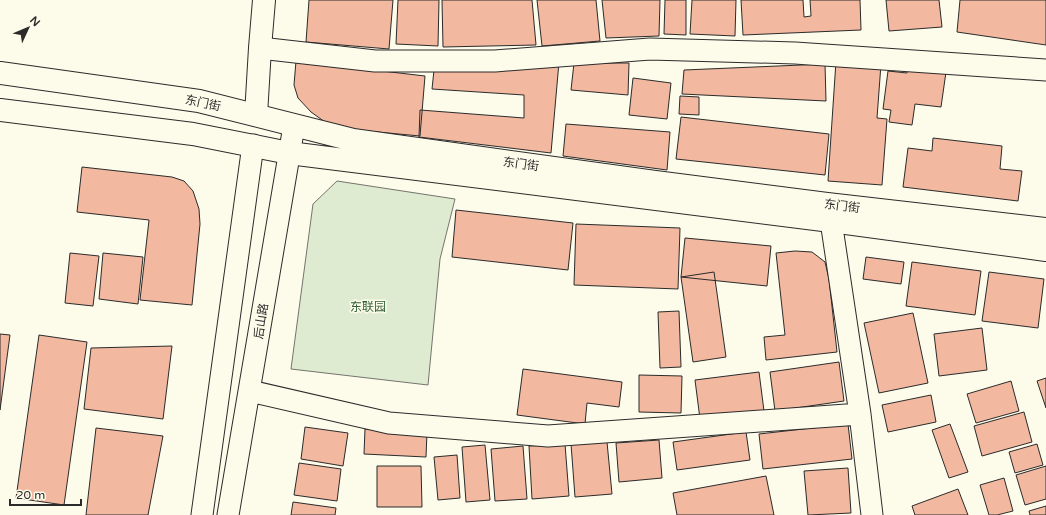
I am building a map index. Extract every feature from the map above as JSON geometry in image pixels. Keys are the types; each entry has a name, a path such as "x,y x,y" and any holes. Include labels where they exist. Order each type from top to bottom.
{"street":[{"path":"202,515 253,145 264,0"},
{"path":"260,48 391,61 495,62 650,49 795,53 1046,70"},
{"name":"东门街","path":"0,73 199,101 353,140 655,182 1046,250"},
{"name":"东门街","path":"0,110 193,134 289,153 829,213 1046,229"},
{"name":"后山路","path":"228,515 294,126"},
{"path":"829,213 860,414 872,515"},
{"path":"250,391 389,423 548,436 860,414"}],"green space":[{"name":"东联园","path":"337,181 455,199 440,259 428,385 291,369 313,204"}],"building":[{"path":"309,0 393,0 389,49 306,42"},
{"path":"398,0 439,0 438,46 396,44"},
{"path":"442,0 532,0 536,45 443,47"},
{"path":"537,0 596,0 600,41 542,46"},
{"path":"602,0 660,0 659,36 606,38"},
{"path":"665,0 686,0 686,35 664,34"},
{"path":"692,0 736,0 735,36 690,34"},
{"path":"741,0 803,0 804,17 811,16 810,0 860,0 861,30 743,35"},
{"path":"886,0 939,0 942,27 889,31"},
{"path":"960,0 1046,0 1046,45 957,32"},
{"path":"296,61 425,76 420,136 346,129 325,122 311,112 298,98 294,85"},
{"path":"836,61 881,64 877,118 887,119 882,185 828,181"},
{"path":"559,62 551,153 419,137 420,110 524,118 524,95 432,89 434,70"},
{"path":"574,63 629,63 628,95 571,90"},
{"path":"825,64 826,101 682,94 684,70"},
{"path":"908,67 946,72 941,107 915,104 912,125 889,122 891,110 883,109 888,71 907,73"},
{"path":"633,78 671,83 667,119 629,115"},
{"path":"680,96 699,97 699,115 679,114"},
{"path":"681,117 829,134 825,175 676,159"},
{"path":"566,124 670,132 667,170 563,156"},
{"path":"933,138 1002,146 1000,169 1022,171 1018,201 903,187 908,148 932,151"},
{"path":"82,167 172,177 184,181 193,191 199,209 200,224 192,305 140,300 149,220 77,212"},
{"path":"456,210 573,223 568,270 452,257"},
{"path":"576,224 680,228 678,289 574,285"},
{"path":"685,238 771,246 767,286 681,277"},
{"path":"795,251 812,252 825,262 829,279 837,352 766,360 764,337 785,335 776,253"},
{"path":"70,253 99,256 93,306 65,303"},
{"path":"103,253 143,257 138,304 99,299"},
{"path":"866,257 904,262 901,284 863,279"},
{"path":"912,262 981,271 975,315 906,306"},
{"path":"714,272 726,357 693,362 681,277"},
{"path":"989,272 1044,279 1038,328 982,321"},
{"path":"679,311 681,367 660,368 658,312"},
{"path":"913,313 928,383 879,393 864,323"},
{"path":"982,328 987,370 939,376 934,334"},
{"path":"0,334 10,335 0,410"},
{"path":"39,335 87,342 64,505 16,498"},
{"path":"172,346 163,419 84,409 91,348"},
{"path":"839,362 844,401 775,411 770,372"},
{"path":"523,369 622,382 619,407 587,403 585,424 517,415"},
{"path":"759,372 764,411 700,419 695,380"},
{"path":"639,375 682,376 681,413 639,412"},
{"path":"1046,378 1046,408 1037,381"},
{"path":"1011,381 1019,411 976,423 967,394"},
{"path":"931,395 936,422 888,432 882,405"},
{"path":"1024,412 1032,442 982,456 974,426"},
{"path":"848,424 852,459 763,469 759,434"},
{"path":"950,424 968,472 949,478 932,430"},
{"path":"305,427 348,433 343,466 301,459"},
{"path":"96,428 163,436 148,515 86,515"},
{"path":"365,429 427,432 426,457 364,454"},
{"path":"746,432 750,460 677,470 673,442"},
{"path":"659,440 662,478 619,482 616,443"},
{"path":"607,442 612,494 575,497 571,444"},
{"path":"565,444 569,496 532,499 529,446"},
{"path":"1037,444 1043,465 1015,473 1009,452"},
{"path":"485,445 490,500 466,502 462,447"},
{"path":"523,446 527,499 495,501 491,449"},
{"path":"457,455 460,498 438,500 434,457"},
{"path":"299,463 341,469 337,501 294,495"},
{"path":"377,466 421,466 422,507 377,507"},
{"path":"1046,466 1046,499 1025,505 1016,475"},
{"path":"848,468 851,513 808,515 804,471"},
{"path":"766,476 774,515 677,515 673,493"},
{"path":"1004,478 1013,511 997,515 989,515 980,485"},
{"path":"958,489 968,515 915,515 912,506"},
{"path":"293,502 336,508 335,515 291,515"},
{"path":"1046,506 1046,515 1030,515 1029,511"}]}
